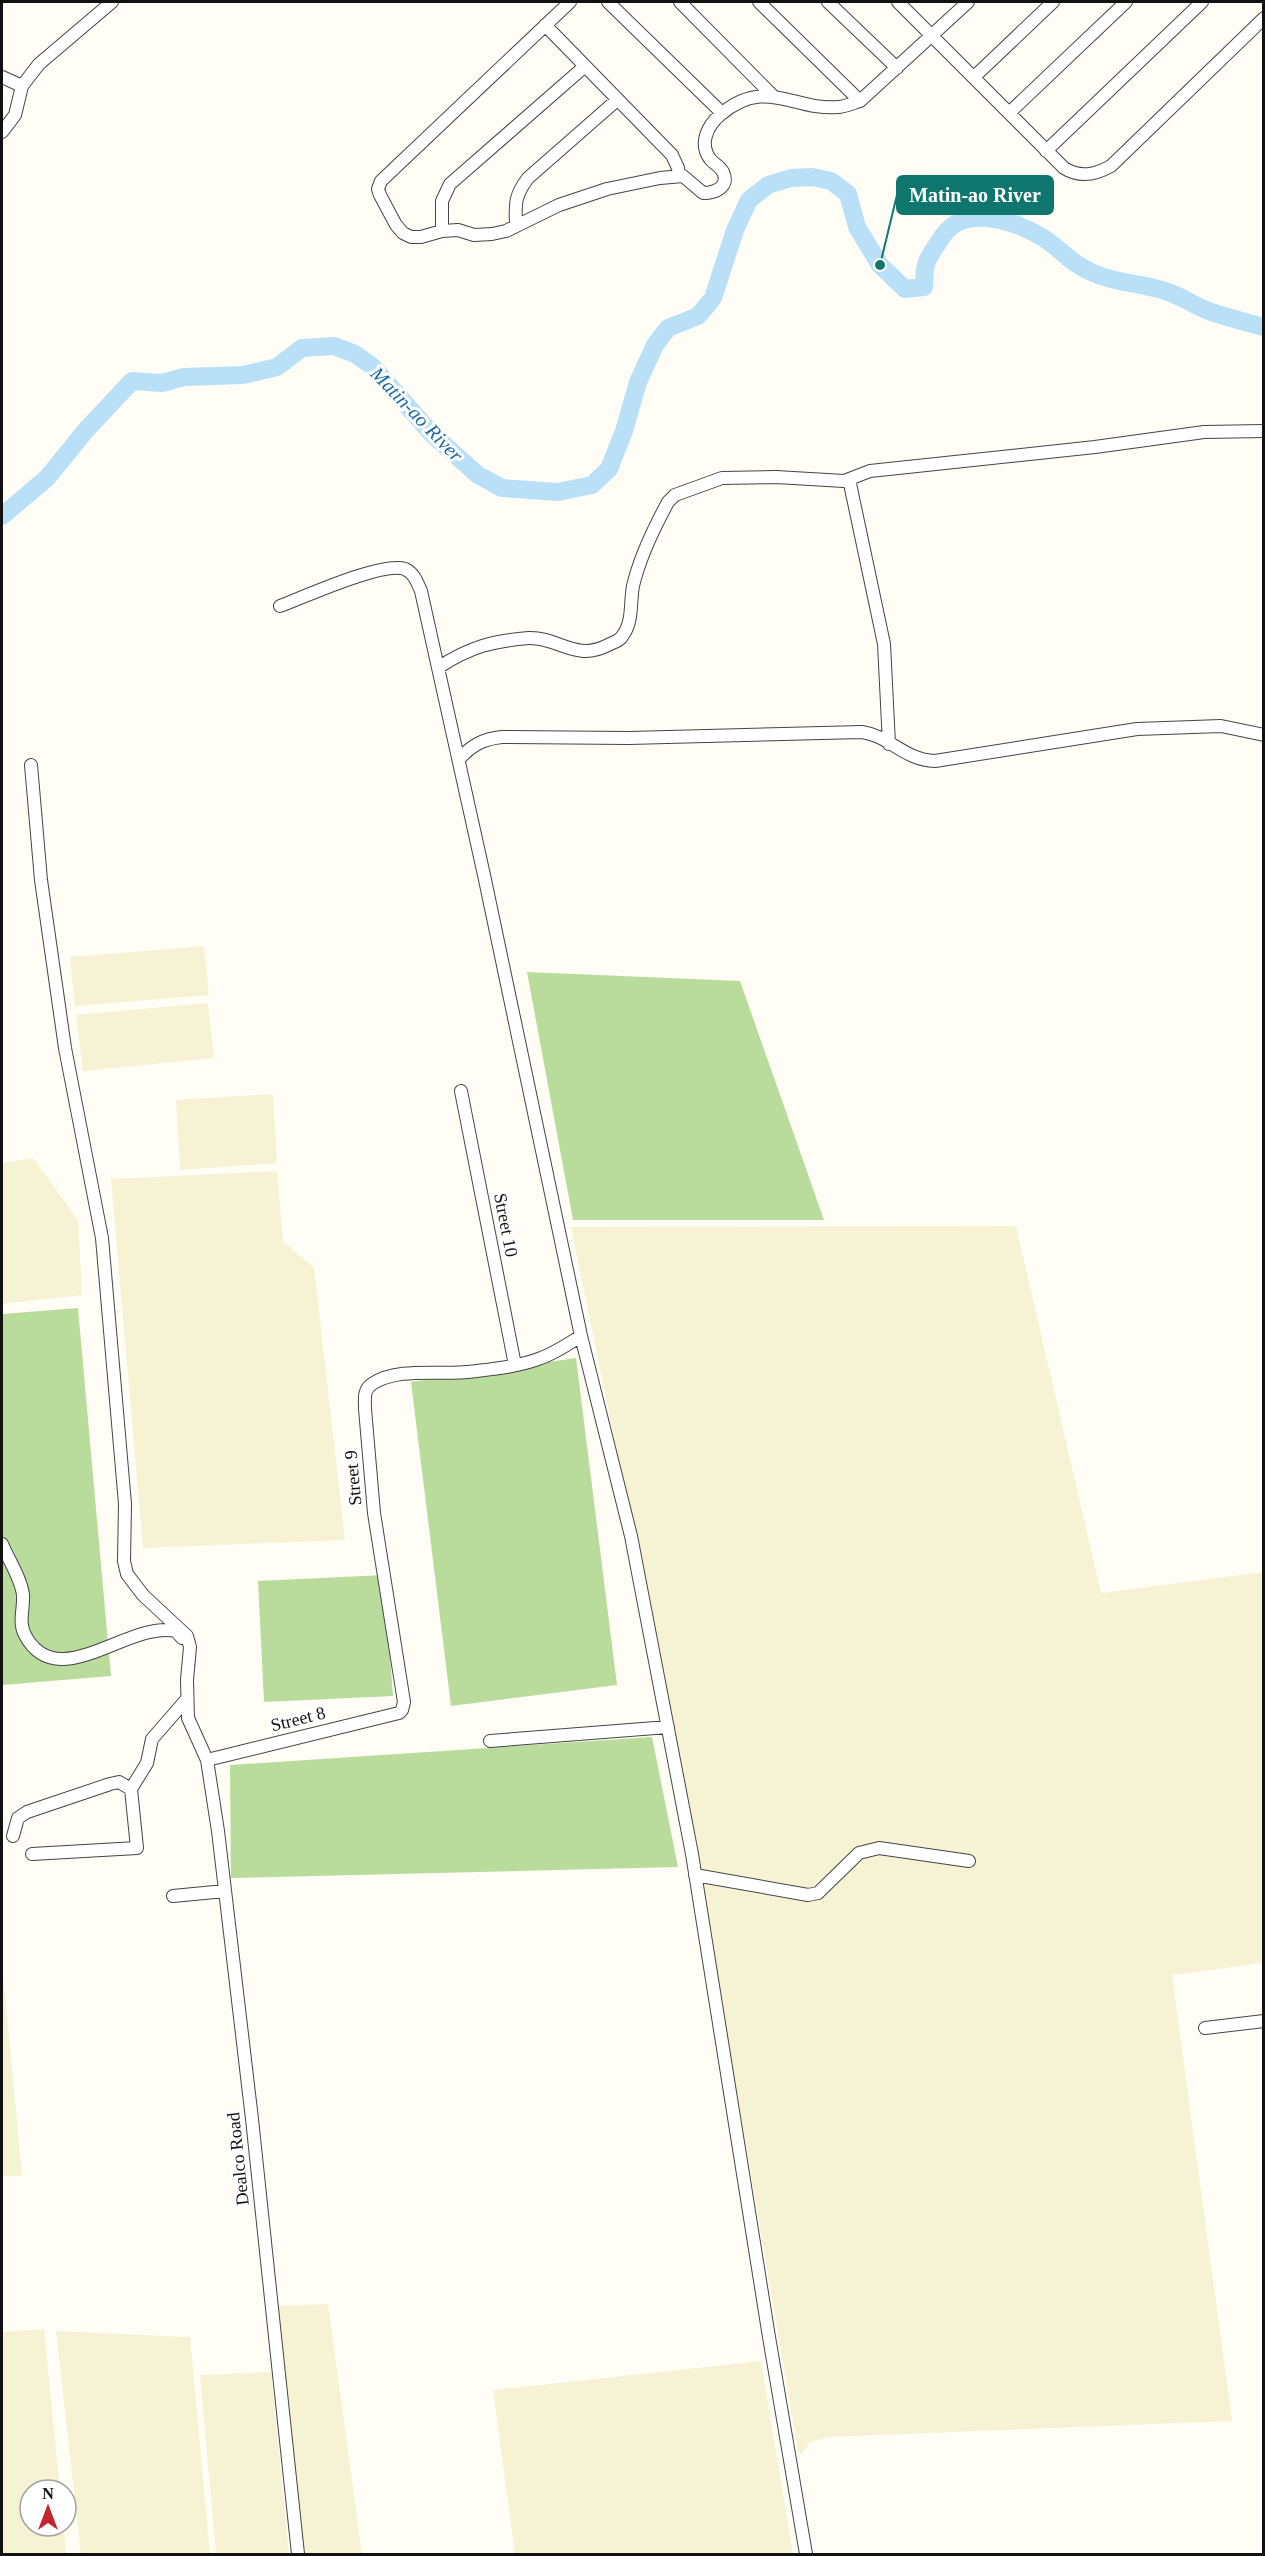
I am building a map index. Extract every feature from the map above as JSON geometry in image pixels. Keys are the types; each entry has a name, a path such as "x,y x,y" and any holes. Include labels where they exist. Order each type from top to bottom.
{"street":[{"path":"2,132 15,116 22,86 39,64 112,2"},
{"path":"570,2 381,181 378,189 380,195 403,233 411,237 458,230 474,235 492,234 506,231 559,205 607,189 679,176 687,178 696,189 703,193 718,191 723,186 723,172 711,161 705,144 705,133 710,124 722,113 742,102 773,96 826,108 840,107 860,100 968,2"},
{"path":"608,2 722,113"},
{"path":"680,2 773,96"},
{"path":"759,2 860,100"},
{"path":"828,2 897,68"},
{"path":"898,2 1046,151 1072,173 1098,174 1111,166 1262,23"},
{"path":"974,77 1053,2"},
{"path":"1009,113 1126,2"},
{"path":"1046,151 1202,2"},
{"path":"545,25 672,155 676,160 679,176"},
{"path":"442,231 442,201 450,184 584,67"},
{"path":"2,77 22,86"},
{"path":"516,225 515,206 518,191 528,178 617,100"},
{"path":"439,668 464,651 483,644 532,638 573,651 588,651 602,648 621,639 627,630 633,587 638,570 664,509 675,495 722,478 849,479 870,471 1095,447 1204,432 1263,431"},
{"path":"849,479 884,644 889,744"},
{"path":"280,606 387,568 407,570 413,575 421,591 459,759 581,1336 631,1536 695,1875 768,2337 806,2554"},
{"path":"459,759 474,744 502,737 628,738 856,731 868,733 917,760 935,761 1137,729 1221,726 1263,735"},
{"path":"30,765 40,880 65,1048 102,1238 124,1492 123,1561 127,1574 143,1595 183,1631 189,1647"},
{"name":"Street 10","path":"461,1091 515,1365"},
{"name":"Street 9","path":"399,1713 404,1702 374,1513 365,1394 374,1383 393,1377 467,1372 515,1365 547,1356 581,1336"},
{"path":"2,1544 22,1590 23,1629 30,1643 42,1654 55,1659 71,1660 160,1629 176,1631 189,1647"},
{"name":"Dealco Road","path":"189,1647 186,1700 188,1718 207,1760 225,1891 252,2119 298,2554"},
{"path":"32,1854 137,1848 131,1789 147,1763 152,1739 186,1700"},
{"name":"Street 8","path":"207,1760 399,1713"},
{"path":"490,1741 668,1727"},
{"path":"13,1836 18,1818 27,1812 119,1782 131,1789"},
{"path":"695,1875 808,1895 818,1893 859,1853 867,1849 879,1848 969,1861"},
{"path":"173,1896 225,1891"},
{"path":"1205,2028 1263,2021"}],"shaded area":[{"path":"204,946 209,995 75,1006 70,957"},
{"path":"208,1003 214,1058 83,1071 76,1015"},
{"path":"273,1094 277,1163 180,1170 176,1100"},
{"path":"33,1158 78,1220 82,1295 2,1304 2,1163"},
{"path":"277,1171 283,1241 314,1268 345,1540 143,1548 111,1179"},
{"path":"1016,1226 1101,1593 1263,1572 1263,1963 1172,1975 1232,2421 829,2437 811,2442 799,2456 679,1754 571,1227"},
{"path":"2,1967 8,2025 22,2176 2,2176"},
{"path":"328,2304 362,2554 304,2554 277,2306"},
{"path":"44,2329 59,2478 18,2478 18,2538 65,2538 66,2554 2,2554 2,2332"},
{"path":"56,2331 190,2337 210,2554 81,2554 78,2527 78,2478 72,2478"},
{"path":"761,2361 793,2554 515,2554 493,2390"},
{"path":"271,2372 289,2554 216,2554 200,2375"}],"green space":[{"path":"527,972 740,981 824,1220 573,1220"},
{"path":"78,1308 111,1676 2,1685 2,1314"},
{"path":"576,1358 617,1685 451,1706 411,1382"},
{"path":"384,1575 393,1696 264,1702 258,1581"},
{"path":"652,1737 678,1867 231,1878 230,1765"}],"waterway":[{"name":"Matin-ao River","path":"2,516 47,478 86,430 132,381 162,383 184,377 243,375 277,367 302,348 334,346 355,354 372,366 433,435 478,475 502,488 558,492 592,485 609,469 624,431 638,382 655,345 668,328 698,316 713,298 735,230 749,200 768,185 791,178 812,177 831,181 848,194 857,227 880,265 905,289 924,287 928,260 951,227 963,220 991,218 1034,232 1078,265 1093,273 1165,291 1206,310 1264,327"}],"place":[{"name":"Matin-ao River","path":"880,265"}]}
